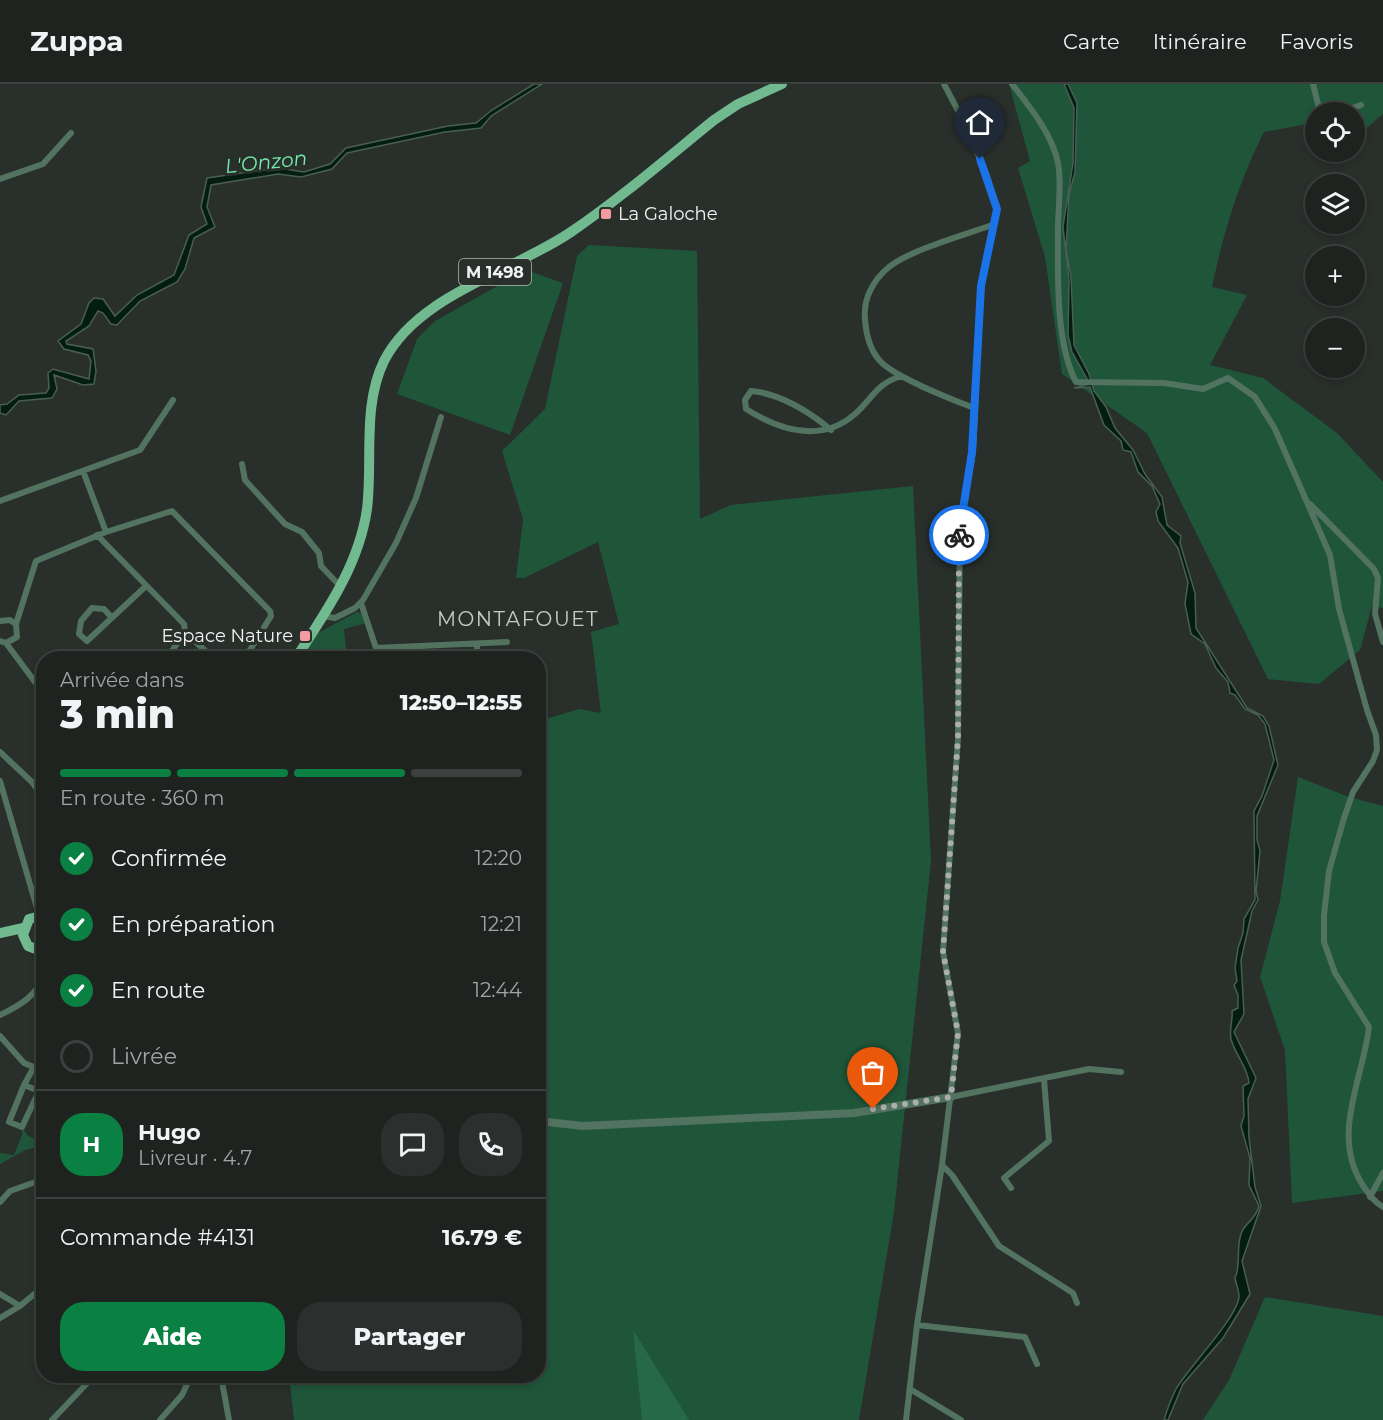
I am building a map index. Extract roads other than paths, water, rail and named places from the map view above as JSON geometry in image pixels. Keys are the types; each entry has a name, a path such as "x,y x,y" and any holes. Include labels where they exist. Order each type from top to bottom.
{"main road":[{"name":"M 1498","path":"300,651 340,586 361,538 367,509 374,391 383,363 403,334 468,286 569,233 738,104 782,84"},
{"path":"0,933 23,928 29,919 36,917"},
{"path":"23,928 27,946 36,949"}],"street":[{"path":"906,1420 958,1033 943,952 958,738 960,525 972,452 981,286 997,209 965,123 944,84"},
{"path":"1012,84 1037,117 1058,162 1060,328 1068,366 1076,382 1164,383 1203,389 1228,378 1255,398 1284,447 1330,555 1336,578 1339,609 1376,735 1377,750 1373,761 1353,792 1329,871 1324,915 1324,942 1335,973 1369,1027 1351,1108 1348,1135 1353,1170 1370,1197 1383,1207"},
{"path":"1314,84 1318,102"},
{"path":"0,178 43,164 70,133"},
{"path":"974,408 901,375 881,362 870,345 864,306 873,285 890,267 918,253 995,224"},
{"path":"831,430 804,410 765,392 751,391 745,400 747,409 767,420 805,432 831,430 856,413 869,396 888,380 901,375"},
{"path":"0,501 140,450 173,400"},
{"path":"323,616 334,618 361,603 396,543 408,516 423,480 441,417"},
{"path":"242,464 245,480 285,524 302,532 320,553 321,566 340,586"},
{"path":"83,471 106,532"},
{"path":"1307,501 1374,569 1378,578 1375,614 1383,642"},
{"path":"36,684 3,642 17,637 16,624 36,561 97,535 172,511 270,611 271,616 249,651"},
{"path":"97,535 146,586 176,613 184,624 185,632 205,651"},
{"path":"112,618 104,609 92,608 81,621 79,634 87,641 112,618 146,586"},
{"path":"361,603 376,648 507,642"},
{"path":"0,621 10,620 16,624"},
{"path":"172,651 185,632"},
{"path":"477,644 477,651"},
{"path":"426,646 426,651"},
{"path":"0,752 36,788"},
{"path":"0,781 36,899"},
{"path":"0,1015 19,1006 36,989"},
{"path":"0,1036 24,1063 34,1067 9,1122 22,1126 36,1101"},
{"path":"546,1122 583,1126 854,1113 1089,1070 1121,1072"},
{"path":"1011,1188 1004,1178 1049,1141 1044,1079"},
{"path":"24,1085 36,1090"},
{"path":"942,1165 952,1175 999,1246 1073,1293 1077,1303"},
{"path":"1370,1197 1383,1173"},
{"path":"0,1202 10,1191 36,1182"},
{"path":"0,1318 36,1293"},
{"path":"0,1294 20,1306"},
{"path":"917,1325 1025,1337 1037,1364"},
{"path":"52,1420 87,1383"},
{"path":"160,1420 182,1395 188,1383"},
{"path":"222,1383 229,1420"},
{"path":"910,1389 961,1420"}],"place":[{"name":"La Galoche","path":"606,214"},
{"name":"Espace Nature","path":"305,636"}],"district":[{"name":"MONTAFOUET","path":"518,619"}],"water label":[{"name":"L'Onzon","path":"266,162"}]}
